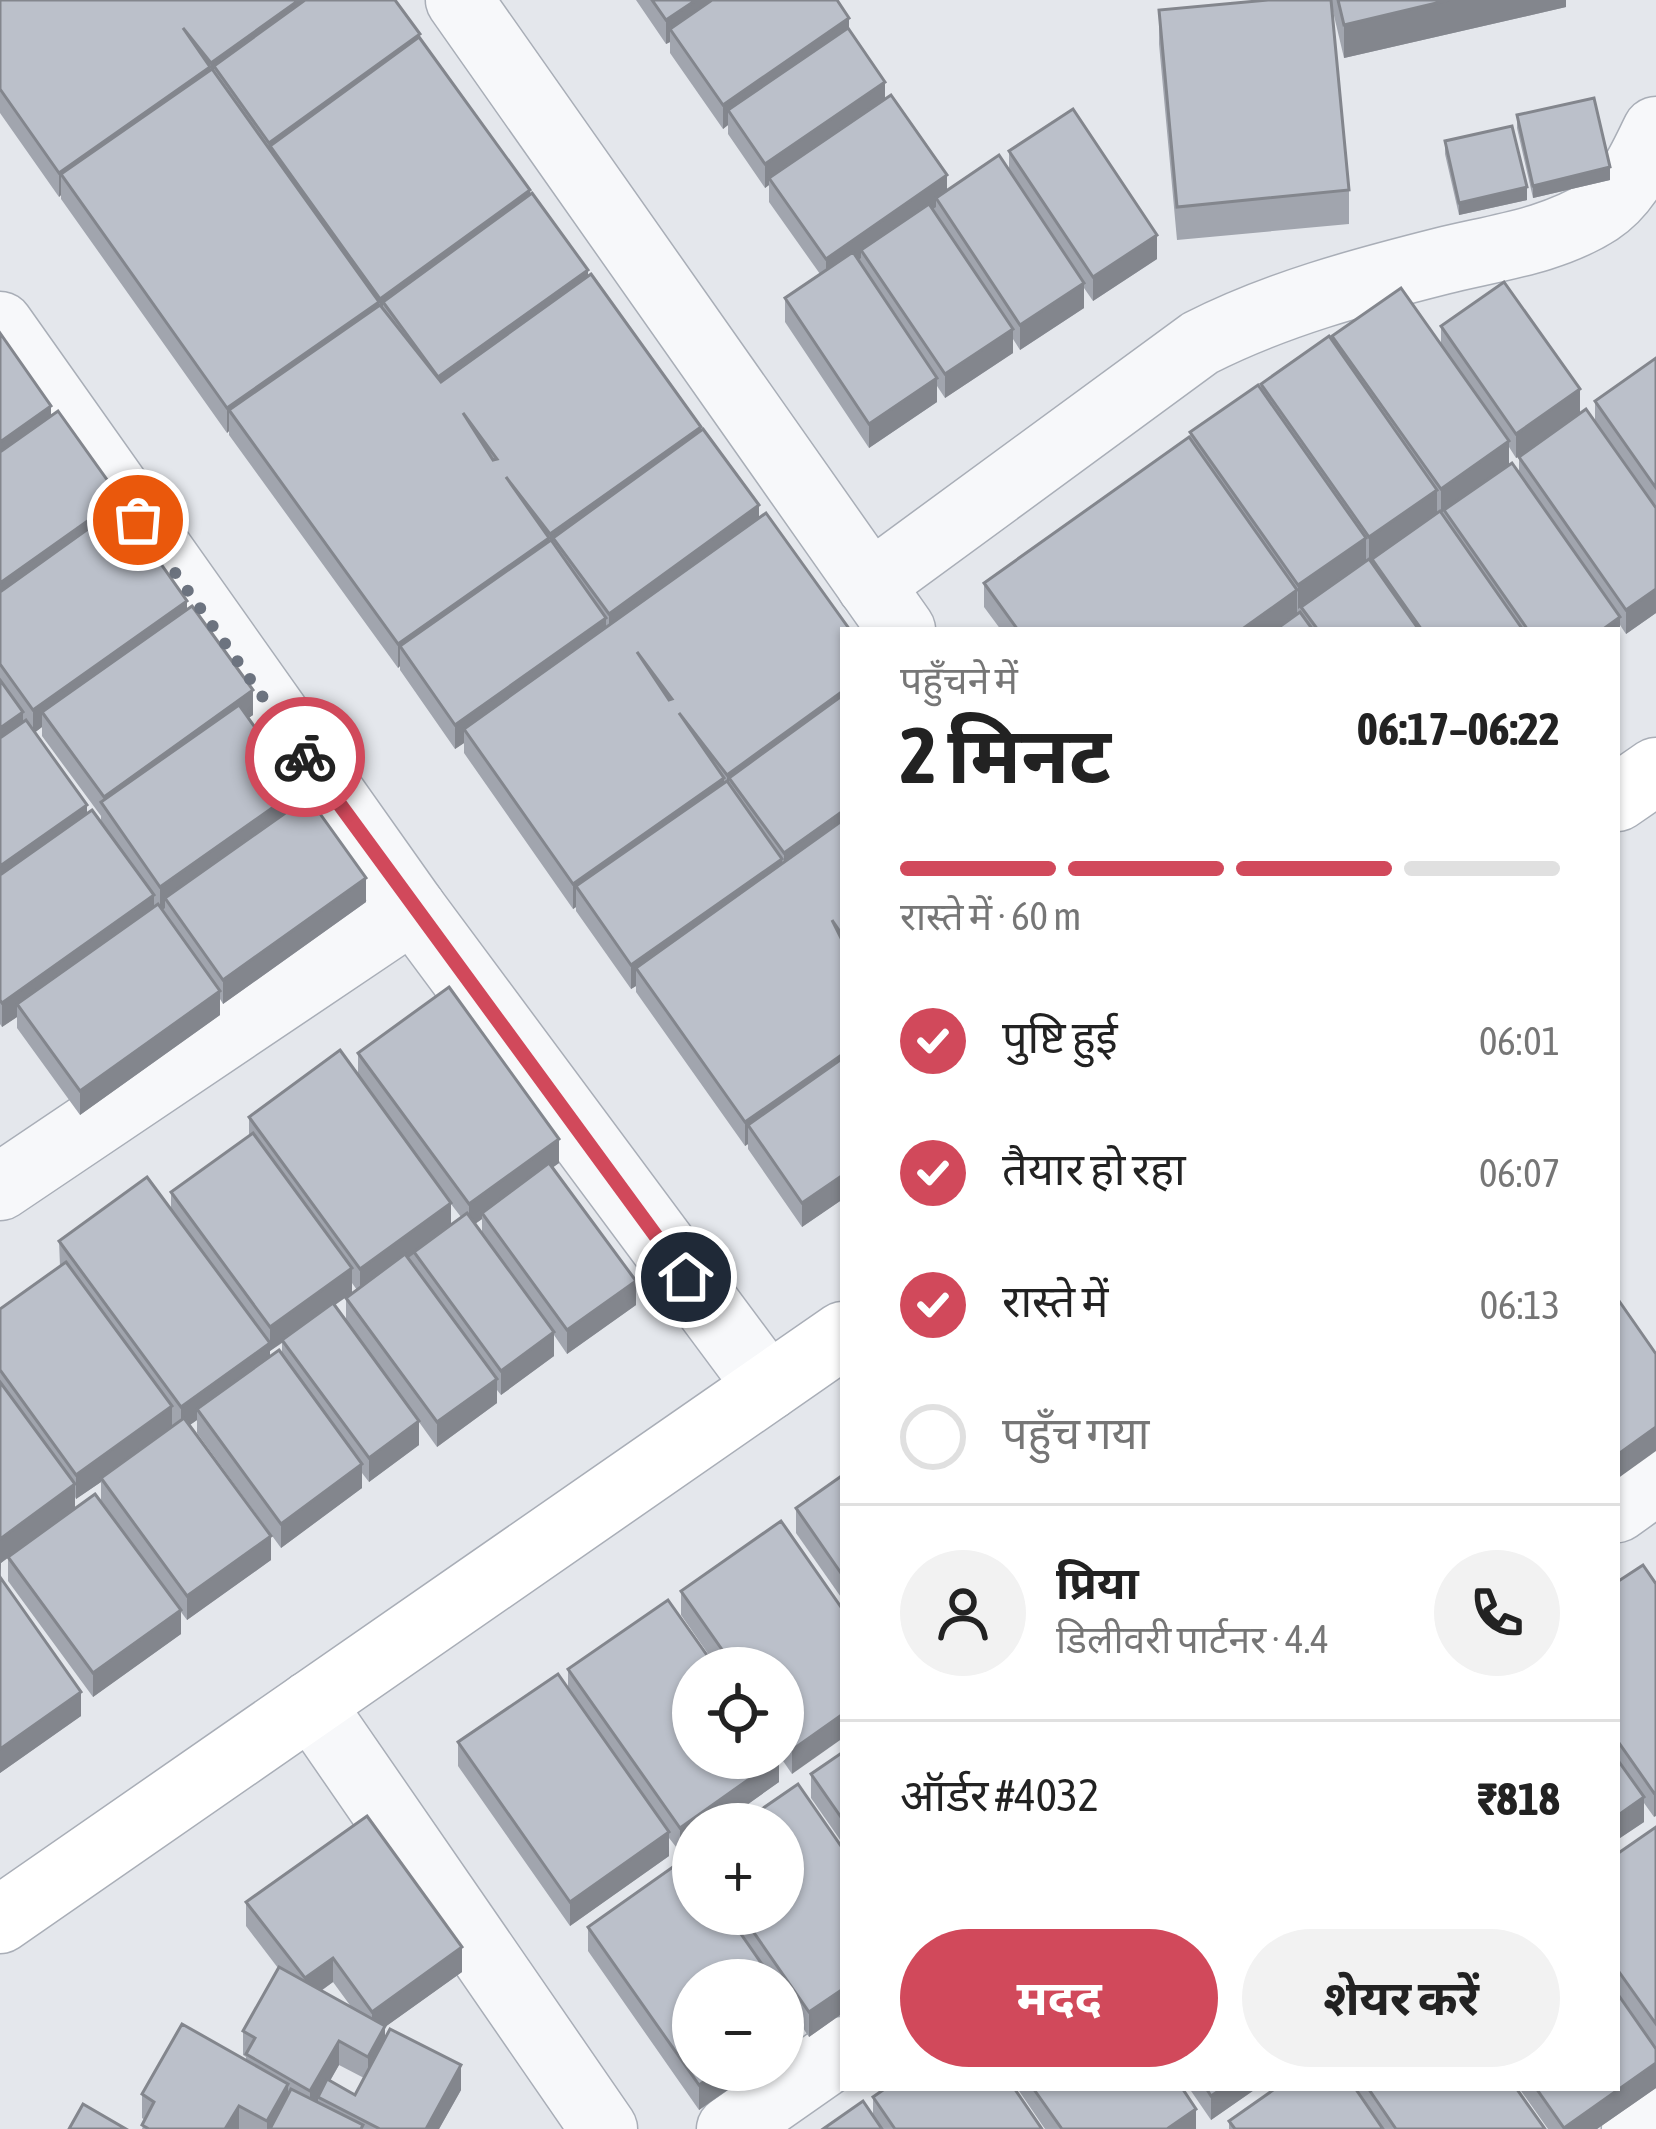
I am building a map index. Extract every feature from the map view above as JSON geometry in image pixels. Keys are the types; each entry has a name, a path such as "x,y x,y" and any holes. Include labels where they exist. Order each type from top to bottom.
{"street":[{"path":"459,0 886,607 1200,343 1255,315 1309,297 1562,231 1602,209 1648,174"},
{"path":"0,326 413,909 769,1387"},
{"path":"1620,796 1656,771"},
{"path":"3,1178 413,909"},
{"path":"0,1920 840,1337"},
{"path":"1620,1507 1656,1481"},
{"path":"311,1704 586,2123"},
{"path":"730,2129 840,2052"},
{"path":"1635,2129 1656,2115"}],"building":[{"path":"0,0 299,0 211,63 183,28 210,67 59,173 0,89"},
{"path":"305,0 395,0 420,34 269,143 214,66"},
{"path":"652,0 696,0 666,20"},
{"path":"712,0 837,0 849,18 723,105 670,29"},
{"path":"1268,0 1331,0 1349,190 1177,207 1159,10"},
{"path":"1338,0 1449,0 1344,25"},
{"path":"848,28 885,82 765,164 728,110"},
{"path":"419,37 530,190 380,299 270,146"},
{"path":"212,69 379,302 227,408 61,174"},
{"path":"891,95 947,175 826,259 769,178"},
{"path":"1594,98 1610,167 1533,186 1517,115"},
{"path":"1073,109 1157,235 1093,277 1009,151"},
{"path":"1512,126 1527,187 1459,203 1445,141"},
{"path":"999,155 1084,283 1020,325 936,198"},
{"path":"532,193 588,270 438,377 383,302"},
{"path":"929,204 1013,329 945,374 861,250"},
{"path":"853,252 937,378 869,424 785,298"},
{"path":"591,274 701,427 550,534 506,477 549,538 398,644 229,410 380,305 441,382","holes":["463,413 497,459 493,460"]},
{"path":"1504,282 1580,389 1516,434 1441,326"},
{"path":"1401,288 1509,441 1441,489 1332,336"},
{"path":"0,333 51,406 0,442"},
{"path":"1329,336 1437,490 1369,537 1261,384"},
{"path":"1656,358 1656,488 1595,401"},
{"path":"1258,385 1366,538 1298,585 1190,432"},
{"path":"1586,409 1656,508 1656,589 1626,610 1519,457"},
{"path":"58,411 120,498 0,583 0,452"},
{"path":"703,429 759,505 609,614 553,538"},
{"path":"1189,437 1297,590 1245,627 1016,627 984,583"},
{"path":"1512,463 1620,617 1606,627 1526,627 1444,510"},
{"path":"120,506 187,601 33,710 0,664 0,592"},
{"path":"1440,511 1521,627 1420,627 1372,559"},
{"path":"766,513 848,627 840,627 840,693 727,775 679,713 724,778 573,884 464,729"},
{"path":"551,540 606,618 455,725 400,646"},
{"path":"1369,559 1417,627 1316,627 1301,607"},
{"path":"192,606 253,690 104,797 42,712"},
{"path":"1300,612 1311,627 1279,627"},
{"path":"0,680 23,712 0,728"},
{"path":"840,697 840,813 784,853 729,778"},
{"path":"239,705 299,789 160,887 101,802"},
{"path":"26,720 87,805 0,866 0,738"},
{"path":"727,781 782,859 631,965 576,886"},
{"path":"308,797 366,878 223,980 165,898"},
{"path":"92,810 154,895 2,1003 0,875"},
{"path":"840,822 840,932 832,920 840,936 840,1056 745,1122 636,968"},
{"path":"158,904 220,991 80,1091 17,1004"},
{"path":"449,987 559,1139 469,1204 358,1053"},
{"path":"340,1050 451,1203 360,1269 249,1117"},
{"path":"840,1060 840,1177 802,1203 748,1125"},
{"path":"253,1133 352,1268 270,1327 171,1192"},
{"path":"549,1163 636,1281 567,1330 482,1213"},
{"path":"147,1177 270,1343 181,1407 59,1241"},
{"path":"467,1213 554,1332 501,1371 414,1252"},
{"path":"405,1254 497,1379 437,1422 346,1298"},
{"path":"66,1262 172,1406 76,1475 0,1370 0,1309"},
{"path":"1620,1302 1656,1354 1656,1427 1620,1453"},
{"path":"333,1303 419,1421 369,1458 282,1340"},
{"path":"279,1350 362,1464 281,1524 197,1409"},
{"path":"0,1382 75,1484 0,1539"},
{"path":"184,1418 271,1536 187,1596 101,1478"},
{"path":"840,1477 840,1572 796,1508"},
{"path":"95,1494 181,1610 93,1673 8,1557"},
{"path":"781,1521 840,1606 840,1716 804,1742 804,1647 720,1647 681,1591"},
{"path":"1643,1565 1656,1584 1654,1793 1620,1744 1620,1580"},
{"path":"0,1577 81,1692 0,1749"},
{"path":"668,1600 701,1647 672,1647 672,1779 749,1779 715,1803 672,1803 672,1817 568,1669"},
{"path":"558,1674 669,1832 570,1902 458,1742"},
{"path":"840,1754 840,1816 811,1774"},
{"path":"1620,1763 1644,1797 1620,1814"},
{"path":"798,1784 840,1845 840,1991 809,2012 804,2005 804,1959 772,1959 756,1935 804,1935 804,1803 770,1803"},
{"path":"367,1816 462,1947 372,2012 333,1958 305,1978 246,1902"},
{"path":"1656,1827 1656,2024 1620,1973 1620,1852"},
{"path":"672,1868 672,1935 742,1935 758,1959 672,1959 672,2047 588,1927"},
{"path":"279,1967 385,2026 368,2057 339,2041 310,2091 246,2054 255,2038 243,2031"},
{"path":"1620,1997 1656,2049 1656,2063 1620,2088"},
{"path":"182,2024 288,2084 267,2121 239,2106 225,2129 149,2129 142,2125 154,2102 142,2094"},
{"path":"390,2029 461,2065 426,2129 380,2129 318,2097 327,2079 355,2095"},
{"path":"291,2089 363,2125 361,2129 270,2129"},
{"path":"882,2091 1016,2091 1042,2129 895,2129 873,2097"},
{"path":"1035,2091 1184,2091 1196,2109 1167,2129 1062,2129"},
{"path":"1272,2091 1357,2091 1383,2129 1235,2129 1229,2121"},
{"path":"1370,2091 1518,2091 1545,2129 1396,2129"},
{"path":"1538,2091 1616,2091 1564,2128"},
{"path":"863,2101 882,2129 823,2129"},
{"path":"83,2104 126,2129 69,2129"}],"way so far":[{"path":"138,520 305,757"}],"route":[{"path":"305,757 686,1277"}]}
